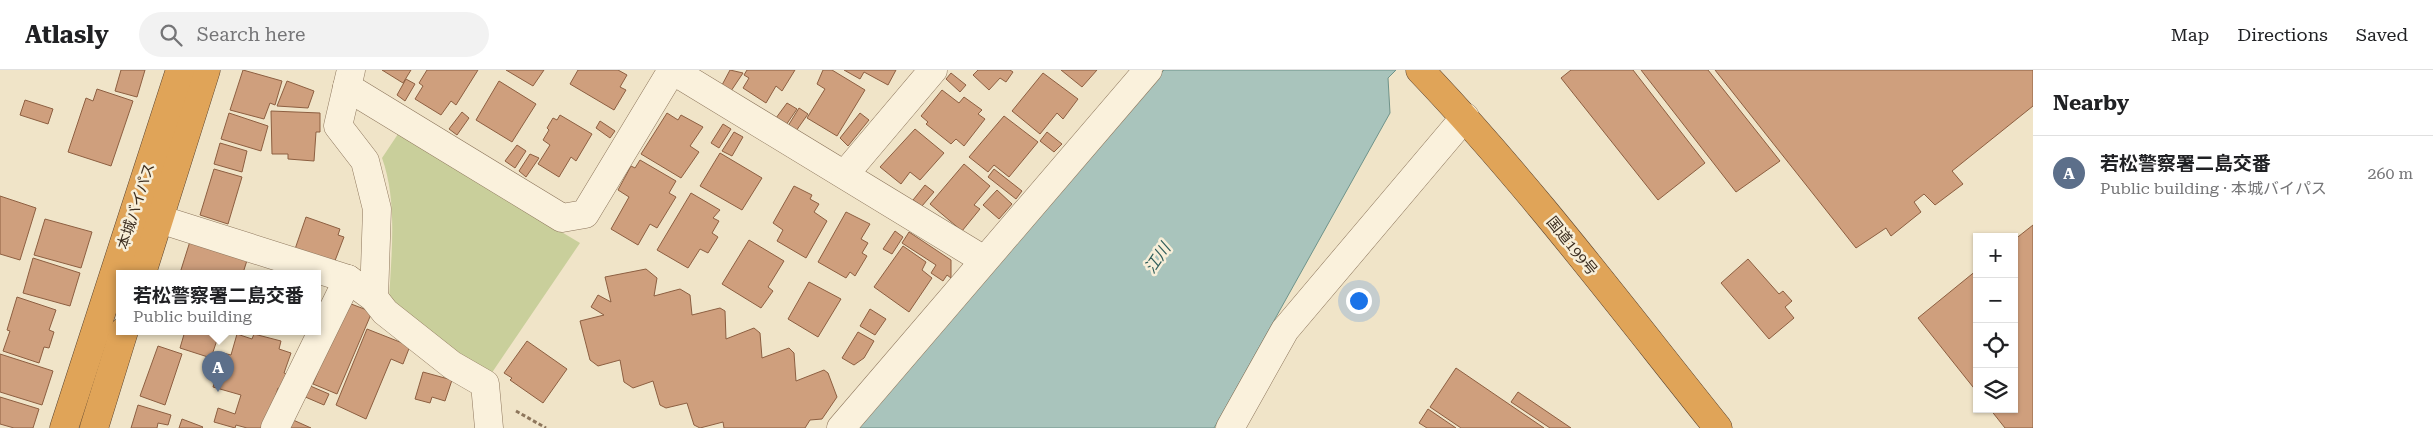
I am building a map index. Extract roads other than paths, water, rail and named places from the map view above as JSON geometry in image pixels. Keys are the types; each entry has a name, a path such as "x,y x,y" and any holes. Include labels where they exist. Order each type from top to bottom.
{"highway":[{"name":"本城バイパス","path":"64,428 180,70"},
{"name":"本城バイパス","path":"143,270 206,70"},
{"name":"国道199号","path":"1420,70 1458,110 1589,267 1718,428"},
{"path":"94,428 123,335"}],"street":[{"path":"374,298 377,209 365,161 338,126 349,78 562,218 586,214 672,70 984,260"},
{"path":"845,174 933,70"},
{"path":"841,428 1148,70"},
{"path":"1230,428 1285,330 1458,110"},
{"path":"159,219 320,270"},
{"path":"321,270 348,279 374,298 385,312 452,364 485,384 489,428"},
{"path":"321,334 348,279"},
{"path":"275,428 321,335"}],"water":[{"name":"江川","path":"1164,70 1396,70 1388,78 1390,113 1214,428 858,428 1113,123"}],"place":[{"name":"若松警察署二島交番","path":"218,392"}]}
